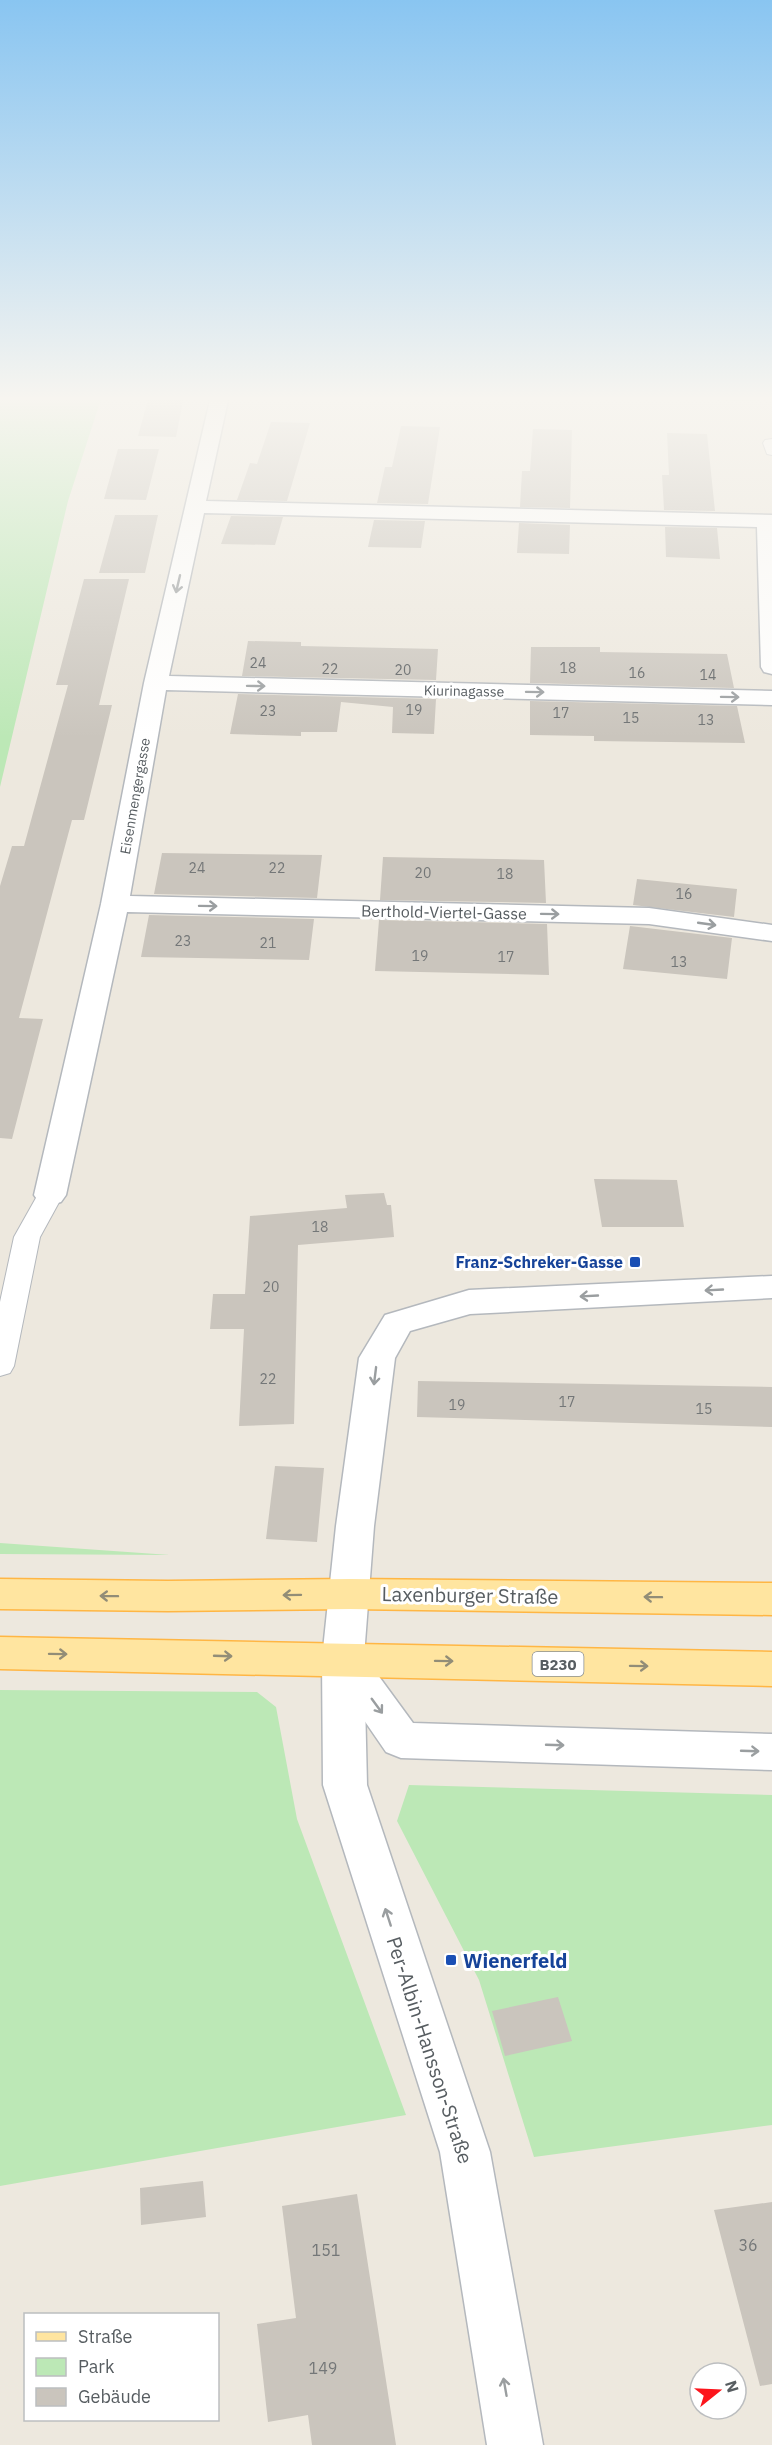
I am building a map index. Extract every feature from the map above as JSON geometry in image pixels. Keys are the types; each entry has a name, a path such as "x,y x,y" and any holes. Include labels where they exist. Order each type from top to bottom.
{"main road":[{"name":"Laxenburger Straße","path":"0,1594 168,1596 350,1594 772,1599"},
{"name":"B230","path":"0,1653 772,1669"}],"street":[{"name":"Eisenmengergasse","path":"50,1195 115,904 156,684 194,510"},
{"path":"322,510 770,521 772,667"},
{"name":"Kiurinagasse","path":"156,684 772,698"},
{"name":"Berthold-Viertel-Gasse","path":"115,904 649,916 772,933"},
{"path":"772,1287 469,1302 397,1323 377,1358 353,1544 343,1659 401,1740 772,1752"},
{"name":"Per-Albin-Hansson-Straße","path":"343,1659 345,1785 465,2152 515,2445"}],"lane":[{"path":"0,1366 27,1237 50,1195"}],"green space":[{"path":"0,510 66,510 0,787"},
{"path":"0,1543 170,1555 0,1554"},
{"path":"0,1690 257,1692 276,1707 297,1819 406,2115 0,2186"},
{"path":"409,1785 772,1795 772,2125 534,2157 479,1980 397,1821"}],"building":[{"path":"115,515 158,515 145,573 99,573"},
{"path":"231,516 283,517 275,545 221,544"},
{"path":"374,520 425,521 421,548 368,547"},
{"path":"519,523 570,525 569,554 517,553"},
{"path":"665,527 717,528 720,559 666,557"},
{"path":"84,579 129,579 99,705 112,705 84,820 72,820 19,1018 43,1019 12,1139 0,1138 0,886 12,846 24,846 68,685 56,685"},
{"path":"248,641 301,642 301,646 438,649 436,680 242,676"},
{"path":"531,647 600,647 600,652 727,654 734,688 530,683"},
{"path":"238,694 436,699 434,734 392,733 393,707 341,702 337,732 301,732 301,736 230,734"},
{"path":"530,701 737,706 745,743 594,741 594,736 530,735"},
{"path":"162,853 322,855 317,898 154,894"},
{"path":"383,857 544,860 546,903 380,900"},
{"path":"637,879 737,889 734,917 633,905"},
{"path":"149,915 314,919 309,960 141,957"},
{"path":"379,920 547,924 549,975 375,971"},
{"path":"630,926 732,938 727,979 623,969"},
{"path":"594,1179 677,1180 684,1227 602,1227"},
{"path":"384,1193 387,1205 391,1205 394,1237 298,1245 294,1424 239,1426 244,1329 210,1329 213,1294 245,1294 250,1216 347,1208 345,1195"},
{"path":"418,1381 772,1387 772,1427 417,1417"},
{"path":"275,1466 324,1468 317,1542 266,1539"},
{"path":"558,1997 572,2041 505,2056 492,2011"},
{"path":"203,2181 206,2217 141,2225 140,2188"},
{"path":"357,2194 396,2445 312,2445 308,2415 268,2422 257,2324 296,2318 282,2206"},
{"path":"772,2202 772,2384 760,2386 714,2210"}],"place":[{"name":"Franz-Schreker-Gasse","path":"635,1262"},
{"name":"Wienerfeld","path":"451,1960"}]}
